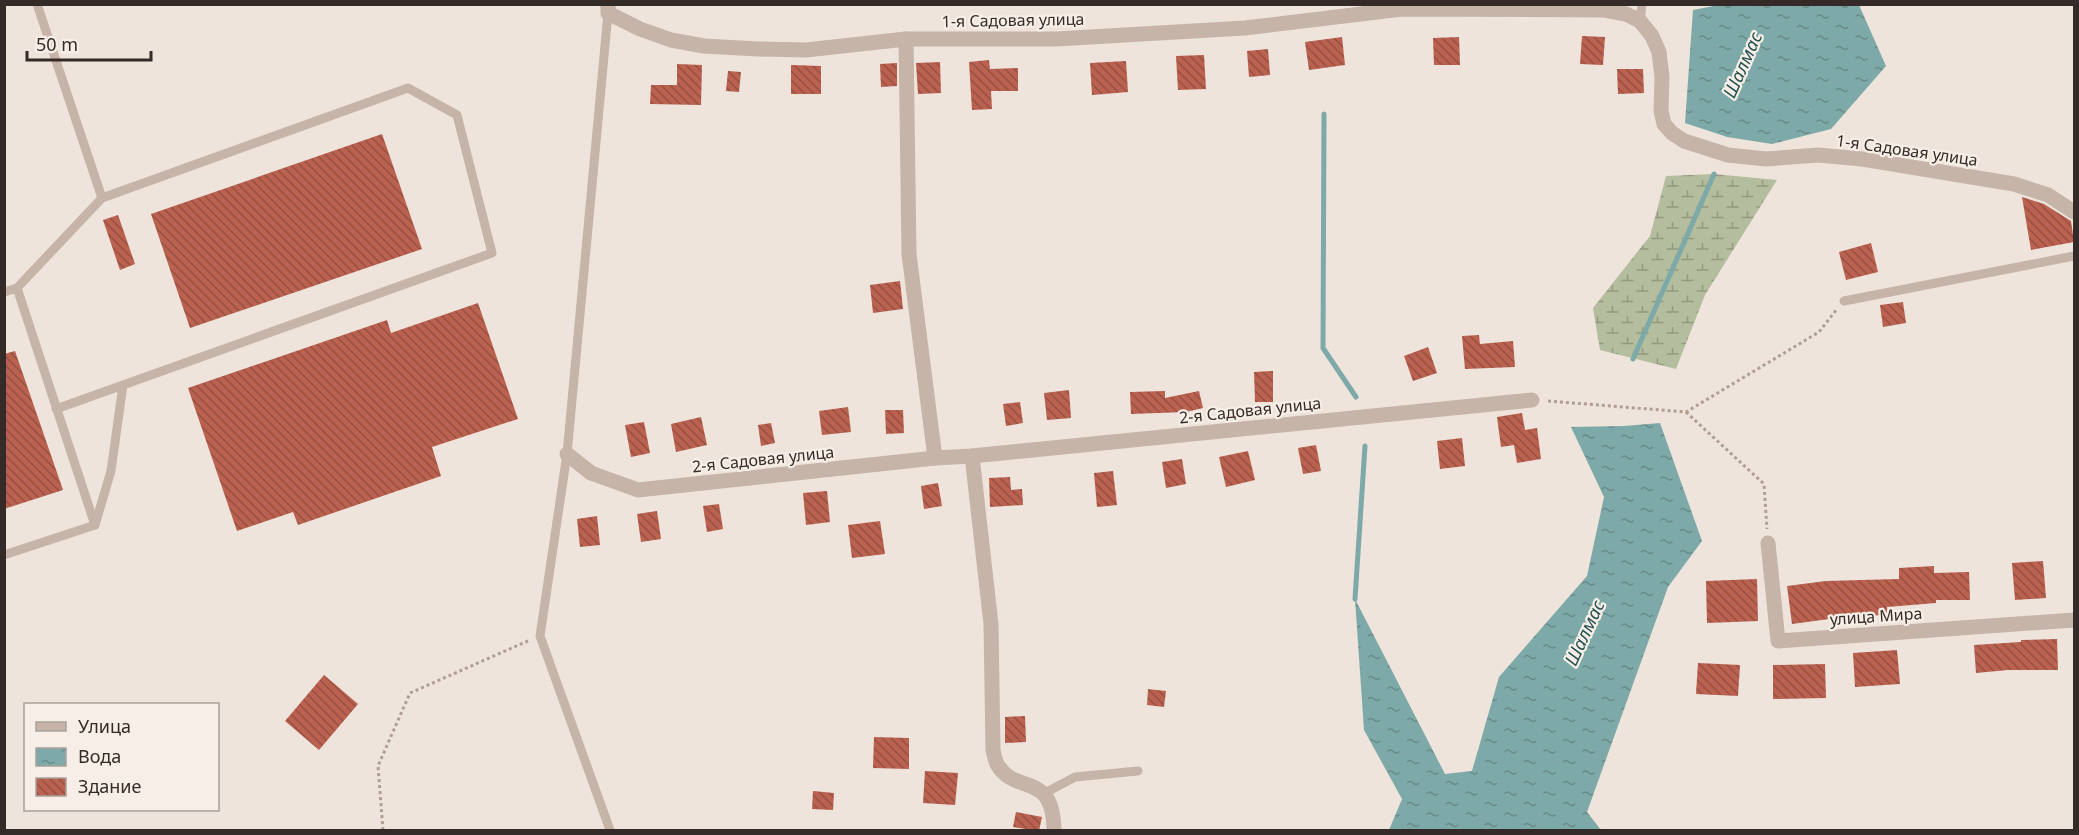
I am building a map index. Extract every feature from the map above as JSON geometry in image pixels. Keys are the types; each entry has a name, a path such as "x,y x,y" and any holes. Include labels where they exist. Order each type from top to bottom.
{"street":[{"name":"1-я Садовая улица","path":"608,9 640,29 671,40 704,46 806,50 906,39 1056,39 1245,28 1402,9 1604,10 1626,14 1640,21 1652,36 1659,52 1662,77 1661,111 1664,124 1684,141 1728,155 1766,159 1818,155 1862,159 2014,184 2048,195 2074,212"},
{"path":"906,39 909,254 935,458"},
{"name":"2-я Садовая улица","path":"567,454 591,473 638,490 935,458 1532,400"},
{"path":"972,456 991,624 993,750 997,764 1005,773 1036,787 1043,794 1053,809 1054,831"},
{"name":"улица Мира","path":"1768,543 1778,641 2074,620"}],"lane":[{"path":"37,4 102,198"},
{"path":"1640,21 1642,4"},
{"path":"608,9 567,454 540,636 610,831"},
{"path":"4,292 17,288 102,198 408,88 457,115 492,253 56,409"},
{"path":"1844,301 2074,256"},
{"path":"17,288 95,525"},
{"path":"95,525 111,471 123,385"},
{"path":"4,555 95,525"},
{"path":"1043,794 1075,777 1138,771"}],"path":[{"path":"1532,400 1686,412 1819,332 1844,301"},
{"path":"1686,412 1764,484 1768,543"},
{"path":"383,831 378,766 410,693 540,636"}],"green space":[{"path":"1714,174 1777,180 1705,295 1676,369 1600,350 1593,308 1650,236 1666,176"}],"water":[{"path":"1724,4 1859,5 1886,66 1831,129 1772,144 1727,137 1685,123 1693,10"},
{"path":"1660,423 1702,541 1668,587 1587,812 1601,830 1389,830 1402,799 1364,730 1355,599 1445,774 1472,771 1499,677 1587,576 1604,497 1571,427"}],"building":[{"path":"1582,36 1605,37 1603,65 1580,64"},
{"path":"1342,37 1345,65 1309,70 1305,42"},
{"path":"1459,37 1460,65 1434,65 1433,38"},
{"path":"1268,49 1270,75 1249,77 1247,51"},
{"path":"1204,55 1206,89 1178,90 1176,56"},
{"path":"989,60 990,69 1018,68 1018,91 991,91 992,109 972,110 969,62"},
{"path":"1126,61 1128,92 1092,95 1090,63"},
{"path":"940,62 941,93 918,94 916,63"},
{"path":"897,63 897,86 881,87 880,64"},
{"path":"677,64 702,65 701,105 650,104 651,85 677,85"},
{"path":"791,65 821,66 821,94 791,94"},
{"path":"1617,69 1643,69 1644,93 1618,94"},
{"path":"728,71 741,72 739,92 726,91"},
{"path":"382,134 422,249 190,328 151,214"},
{"path":"2022,197 2044,204 2071,221 2074,242 2031,250"},
{"path":"118,215 135,264 120,270 103,220"},
{"path":"1871,243 1878,272 1846,280 1839,252"},
{"path":"900,281 903,309 873,313 870,285"},
{"path":"1903,302 1906,323 1883,327 1880,305"},
{"path":"478,303 518,419 432,447 441,476 298,525 293,512 237,531 188,388 387,320 391,333"},
{"path":"1479,335 1480,344 1513,341 1515,367 1465,369 1462,336"},
{"path":"1428,347 1437,373 1413,381 1404,356"},
{"path":"15,351 63,490 4,509 4,354"},
{"path":"1273,371 1273,402 1255,402 1254,372"},
{"path":"1069,390 1071,418 1047,420 1044,393"},
{"path":"1165,391 1165,398 1199,391 1203,408 1186,412 1131,414 1130,392"},
{"path":"1020,402 1023,423 1006,426 1003,404"},
{"path":"848,407 851,432 822,435 819,411"},
{"path":"885,410 903,410 904,433 886,434"},
{"path":"1522,413 1525,430 1537,428 1541,459 1517,463 1514,445 1501,447 1497,417"},
{"path":"701,417 707,445 676,452 671,424"},
{"path":"644,422 650,453 631,457 625,425"},
{"path":"771,423 775,443 761,446 758,425"},
{"path":"1462,438 1465,466 1440,469 1437,441"},
{"path":"1316,445 1321,471 1303,474 1298,448"},
{"path":"1248,451 1255,480 1226,487 1219,457"},
{"path":"1182,459 1186,484 1166,488 1162,462"},
{"path":"1113,471 1117,505 1097,507 1094,473"},
{"path":"1010,477 1011,490 1022,489 1023,505 990,507 989,478"},
{"path":"938,483 942,506 924,509 921,486"},
{"path":"827,491 830,522 806,525 803,493"},
{"path":"719,504 723,529 707,532 703,506"},
{"path":"657,511 661,539 641,542 637,514"},
{"path":"597,516 600,545 580,547 577,519"},
{"path":"880,521 885,554 852,558 848,525"},
{"path":"2043,561 2046,598 2015,600 2012,563"},
{"path":"1934,566 1934,573 1969,572 1970,600 1936,600 1936,603 1887,607 1887,615 1828,617 1829,619 1792,624 1787,586 1826,581 1899,579 1899,568"},
{"path":"1757,579 1758,621 1707,623 1706,581"},
{"path":"2057,639 2058,670 2008,670 1976,673 1974,645"},
{"path":"1897,650 1900,684 1855,687 1853,653"},
{"path":"1698,663 1740,665 1738,696 1696,694"},
{"path":"1825,664 1826,698 1773,699 1773,665"},
{"path":"324,675 358,704 319,750 285,721"},
{"path":"1148,689 1166,691 1164,707 1147,705"},
{"path":"1025,716 1026,742 1005,743 1005,717"},
{"path":"874,737 909,738 909,769 873,768"},
{"path":"925,771 958,773 955,805 923,803"},
{"path":"813,791 834,793 833,810 812,809"},
{"path":"1016,812 1042,817 1039,831 1013,827"}],"waterway":[{"path":"1324,114 1323,348 1356,397"},
{"name":"Шалмас","path":"1633,359 1714,174"},
{"path":"1355,599 1365,446"}]}
